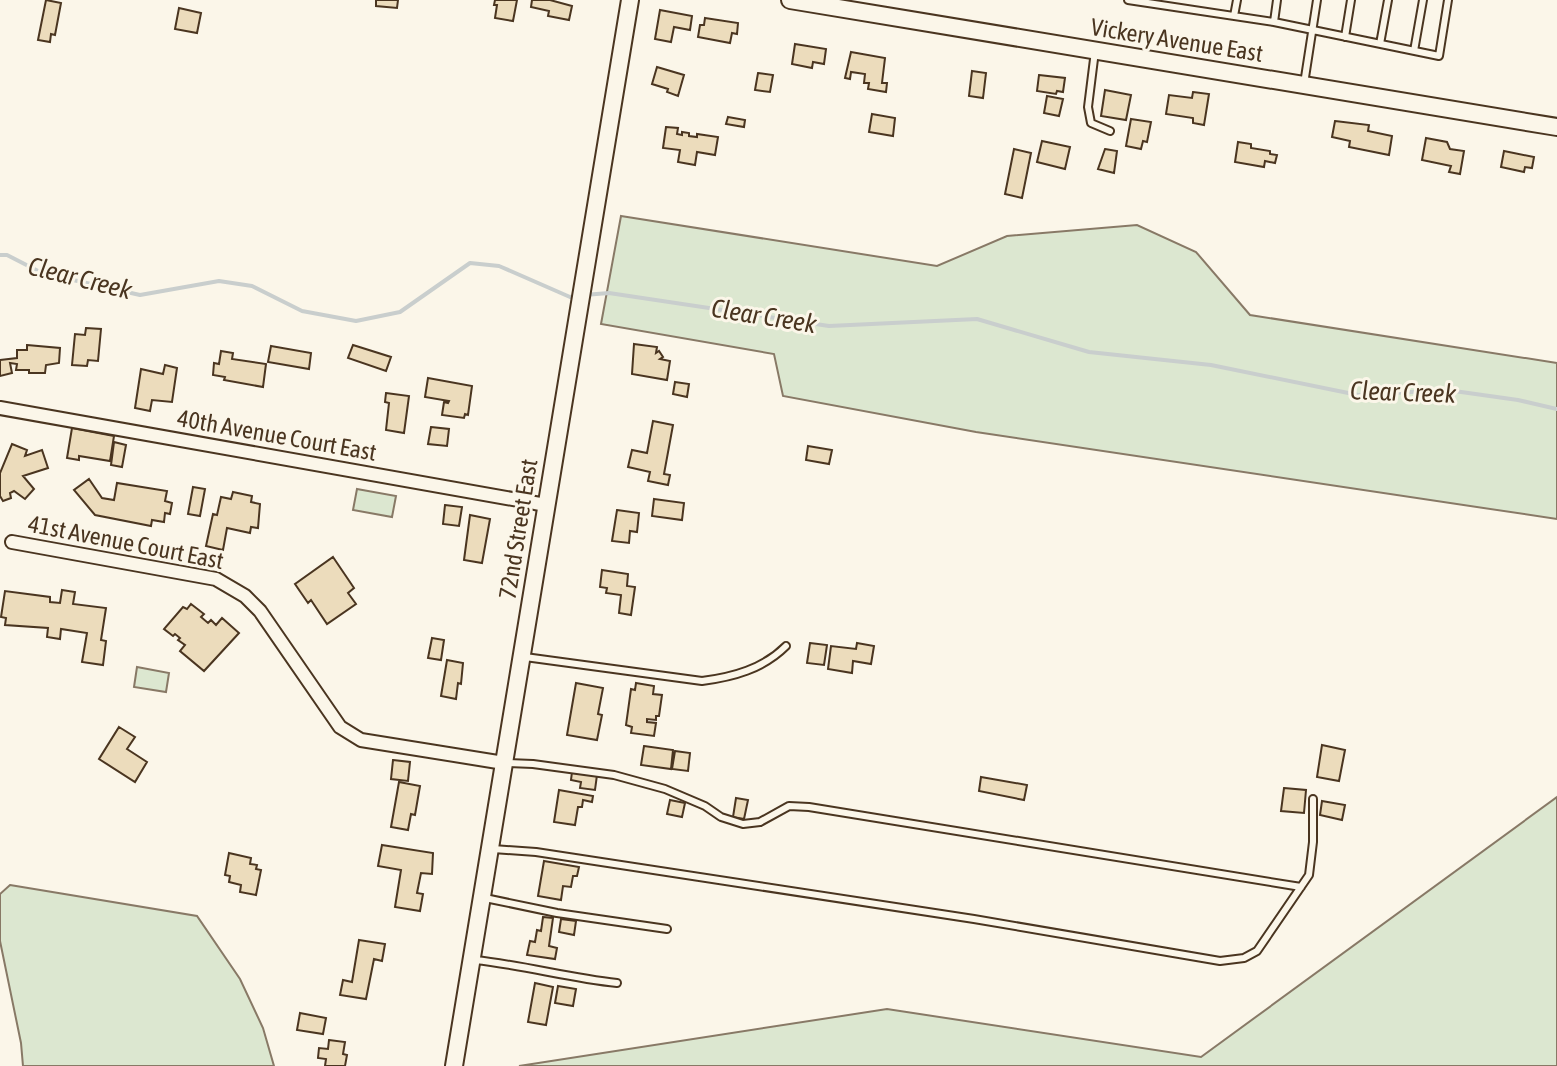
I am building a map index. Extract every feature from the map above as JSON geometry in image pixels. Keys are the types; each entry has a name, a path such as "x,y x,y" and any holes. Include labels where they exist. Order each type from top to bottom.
{"main road":[{"name":"72nd Street East","path":"454,1066 630,0"},
{"name":"Vickery Avenue East","path":"790,0 879,7 1095,51 1557,127"}],"street":[{"name":"40th Avenue Court East","path":"0,408 546,505"},
{"name":"41st Avenue Court East","path":"12,542 199,574 232,587 260,611 340,727 350,735 361,740 504,763"}],"lane":[{"path":"1128,0 1274,22 1439,56 1448,0"},
{"path":"1234,16 1237,0"},
{"path":"1274,22 1277,0"},
{"path":"1304,84 1317,0"},
{"path":"1345,37 1351,0"},
{"path":"1380,44 1388,0"},
{"path":"1414,51 1423,0"},
{"path":"1095,51 1088,107 1091,123 1110,131"},
{"path":"522,656 702,681 727,678 772,661 786,646"},
{"path":"504,763 573,769 627,779 665,789 705,806 721,817 743,824 760,822 789,806 809,807 1301,887"},
{"path":"490,848 536,852 974,919 1220,961 1244,958 1257,951 1309,875 1313,799"},
{"path":"482,897 557,913 667,929"},
{"path":"471,959 617,983"}],"green space":[{"path":"621,216 937,266 1007,236 1137,225 1196,252 1250,315 1557,363 1557,519 976,432 783,396 774,354 601,324"},
{"path":"357,489 396,496 392,517 353,510"},
{"path":"137,667 169,673 166,692 134,687"},
{"path":"1557,797 1557,1066 519,1066 887,1009 1201,1057"},
{"path":"10,885 197,916 240,979 263,1028 274,1066 23,1066 0,941 0,894"}],"building":[{"path":"46,0 61,3 55,35 51,34 50,42 38,40"},
{"path":"376,0 398,0 397,8 376,6"},
{"path":"495,0 517,0 513,21 495,18"},
{"path":"532,0 550,0 572,6 569,20 548,16 549,11 531,7"},
{"path":"179,8 201,13 197,33 175,29"},
{"path":"660,10 692,16 690,30 674,27 671,42 655,39"},
{"path":"705,18 738,23 737,34 732,33 730,43 698,37"},
{"path":"795,44 826,49 824,64 813,62 812,68 792,64"},
{"path":"851,52 885,58 882,83 887,83 886,92 868,89 869,83 864,83 865,74 851,72 850,79 845,78"},
{"path":"657,67 684,75 678,96 652,84"},
{"path":"972,71 986,73 983,98 969,96"},
{"path":"758,73 773,75 770,92 755,90"},
{"path":"1039,75 1065,78 1063,92 1037,91"},
{"path":"1105,90 1131,95 1126,120 1101,116"},
{"path":"1193,92 1209,94 1204,125 1193,123 1193,118 1166,114 1169,95 1192,98"},
{"path":"1047,96 1063,99 1059,116 1044,113"},
{"path":"872,114 895,118 893,136 869,132"},
{"path":"728,117 745,120 744,127 726,124"},
{"path":"1131,119 1151,122 1147,142 1143,141 1141,149 1126,146"},
{"path":"1335,121 1369,125 1368,131 1392,136 1389,155 1349,147 1350,141 1332,137"},
{"path":"666,127 678,128 677,134 682,135 682,132 689,133 689,136 718,137 715,155 697,152 695,165 678,162 680,150 663,148"},
{"path":"1426,138 1447,142 1450,149 1464,151 1460,174 1449,172 1451,166 1422,160"},
{"path":"1042,141 1070,147 1065,169 1037,162"},
{"path":"1238,142 1270,151 1270,154 1277,155 1275,163 1265,161 1264,167 1235,162"},
{"path":"1014,149 1031,153 1022,198 1005,194"},
{"path":"1105,149 1117,151 1114,173 1098,169"},
{"path":"1504,151 1534,157 1532,168 1525,167 1524,172 1501,167"},
{"path":"86,328 101,329 98,361 88,360 87,366 72,365 75,334 85,335"},
{"path":"634,344 657,347 656,353 659,351 663,357 660,359 670,361 667,380 632,374"},
{"path":"27,345 60,348 59,363 46,365 45,373 29,373 29,370 16,370 17,364 10,363 12,373 0,376 0,360 17,358 17,350 27,350"},
{"path":"353,345 391,357 386,371 348,358"},
{"path":"271,346 311,353 309,369 268,362"},
{"path":"221,351 233,353 232,359 266,364 263,387 213,375 214,363 219,364"},
{"path":"165,365 177,368 172,402 152,400 150,411 135,408 141,369 163,374"},
{"path":"428,378 472,386 468,415 465,414 464,418 442,415 444,402 449,401 425,397"},
{"path":"675,382 689,384 687,397 673,394"},
{"path":"386,393 409,396 404,433 386,430 389,403 385,402"},
{"path":"653,421 673,425 664,474 670,475 668,485 648,481 650,472 628,467 632,450 647,453"},
{"path":"431,427 449,429 447,446 428,444"},
{"path":"72,428 114,436 110,461 79,456 79,460 67,458"},
{"path":"114,442 126,445 122,467 111,465"},
{"path":"12,444 27,450 25,456 42,450 48,468 23,476 34,489 25,499 14,491 10,493 11,498 3,501 0,496 0,473"},
{"path":"808,446 832,450 829,464 806,460"},
{"path":"89,479 102,498 114,500 117,483 167,491 165,501 172,503 170,514 165,513 164,522 152,520 151,526 95,515 74,490"},
{"path":"193,487 205,489 200,516 188,514"},
{"path":"233,492 252,496 251,502 260,504 258,528 251,527 250,533 227,528 223,550 206,546 213,514 217,515 221,497 231,499"},
{"path":"654,499 684,503 682,520 652,516"},
{"path":"445,505 462,507 459,526 443,524"},
{"path":"617,510 639,513 637,532 630,531 629,543 612,541"},
{"path":"470,515 490,519 482,563 464,560"},
{"path":"333,557 354,588 348,593 356,604 327,624 311,600 308,603 295,584"},
{"path":"602,570 628,574 627,586 635,587 631,615 619,613 621,595 606,593 607,588 600,587"},
{"path":"62,590 75,592 73,604 106,608 101,640 106,641 103,665 82,662 87,633 61,629 60,639 47,637 48,628 5,625 6,618 1,617 5,591 50,597 50,602 60,603"},
{"path":"191,604 204,614 201,617 208,623 211,620 216,625 222,618 239,633 204,671 180,651 185,645 178,640 180,638 164,629 183,607 187,609"},
{"path":"432,638 444,640 441,660 428,658"},
{"path":"810,643 827,645 824,665 807,663"},
{"path":"857,643 874,646 871,664 853,661 852,673 828,669 831,646 856,649"},
{"path":"447,660 463,663 456,699 441,696"},
{"path":"576,683 603,688 597,740 567,735"},
{"path":"636,683 654,686 653,694 662,695 659,716 656,720 647,719 647,722 656,723 654,736 631,733 632,727 626,725 631,689 635,690"},
{"path":"119,727 135,737 127,749 147,762 135,782 99,759"},
{"path":"1322,745 1345,750 1339,781 1317,777"},
{"path":"644,746 673,750 671,769 641,765"},
{"path":"675,751 690,753 688,771 672,769"},
{"path":"393,760 410,762 408,781 391,779"},
{"path":"572,772 597,775 595,790 580,788 581,782 571,780"},
{"path":"981,777 1027,785 1024,800 979,791"},
{"path":"399,782 420,786 415,815 411,814 408,830 391,827"},
{"path":"1284,788 1306,790 1304,813 1281,811"},
{"path":"559,790 593,796 592,802 583,800 582,807 578,807 575,825 554,822"},
{"path":"736,798 748,800 744,819 733,817"},
{"path":"670,800 685,803 682,817 667,814"},
{"path":"1322,801 1345,805 1342,820 1320,815"},
{"path":"382,845 433,853 432,874 421,873 417,893 423,894 420,911 395,907 401,870 378,866"},
{"path":"229,853 251,858 250,864 257,865 256,869 261,870 256,895 240,892 241,885 229,882 230,876 225,875"},
{"path":"544,861 579,867 571,887 563,886 561,900 538,896"},
{"path":"543,917 553,918 549,946 557,948 555,959 527,955 530,941 535,942 537,930 541,931"},
{"path":"561,919 576,921 574,935 559,932"},
{"path":"359,940 385,944 382,961 374,959 366,999 340,995 343,980 352,982"},
{"path":"535,983 553,987 546,1025 528,1022"},
{"path":"558,986 576,989 573,1006 555,1003"},
{"path":"300,1013 326,1018 323,1034 297,1030"},
{"path":"329,1040 345,1042 345,1066 325,1066 326,1059 318,1058 319,1048 328,1049"}],"waterway":[{"name":"Clear Creek","path":"0,255 7,255 42,273 140,295 219,281 252,286 302,311 356,321 400,312 470,263 499,266 570,297 576,296"},
{"name":"Clear Creek","path":"584,295 609,293 829,326 977,319 1089,352 1211,365 1358,395 1447,390 1557,409"}]}
